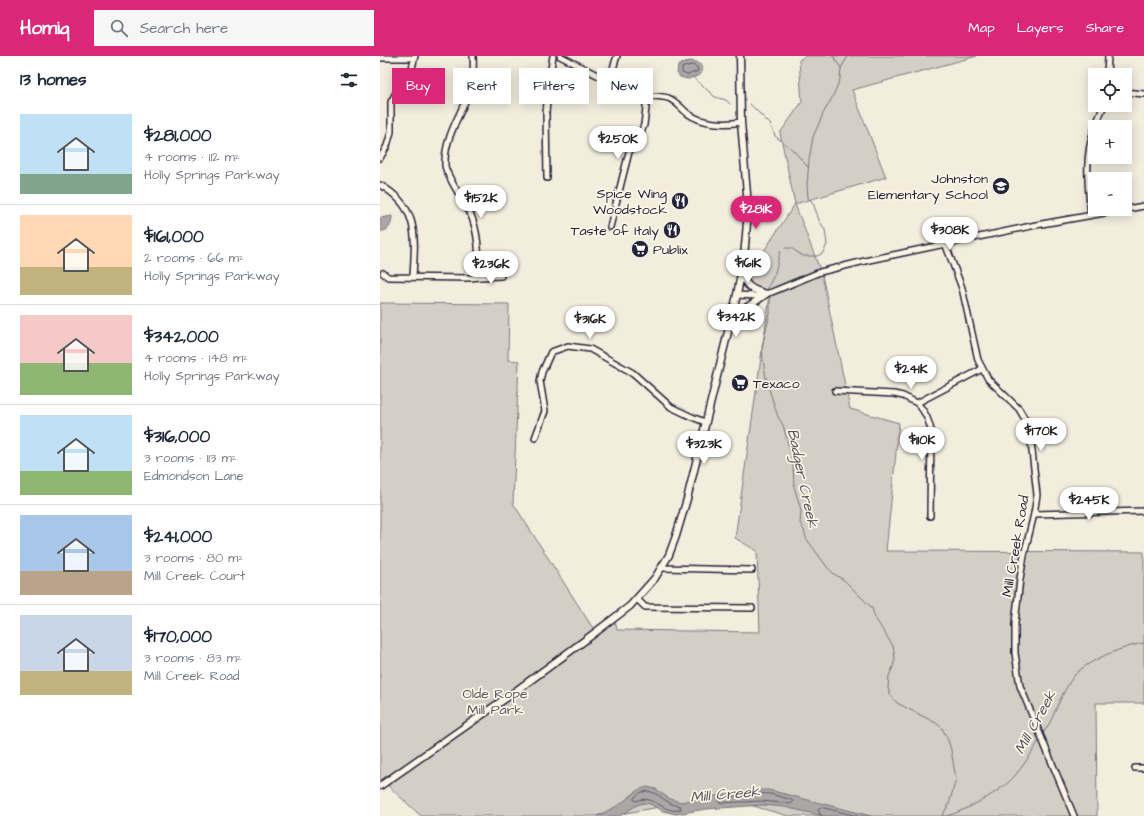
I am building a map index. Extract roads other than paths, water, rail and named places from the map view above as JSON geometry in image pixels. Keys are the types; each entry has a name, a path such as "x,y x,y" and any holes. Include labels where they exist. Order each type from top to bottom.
{"main road":[{"path":"380,786 509,696 588,638 637,599 649,586 669,555 676,536 742,270 747,232 747,200 746,169 741,122 740,56"},
{"path":"742,270 744,279 750,288 766,294"},
{"path":"731,318 766,294"}],"street":[{"path":"474,56 474,72 468,94 450,138 445,156 445,167 471,215 479,255 479,277"},
{"path":"547,178 546,113 553,56"},
{"path":"560,56 597,75"},
{"path":"613,68 617,56"},
{"path":"1108,56 1108,68"},
{"path":"380,58 414,57 411,72 398,89 391,102 391,132 387,146 380,158"},
{"path":"1132,93 1144,94"},
{"path":"653,97 662,97 672,100 692,116 709,122 741,122"},
{"path":"610,227 629,152 642,132 646,104"},
{"path":"380,143 387,146"},
{"path":"380,185 388,189 402,202 409,213 414,227 413,277"},
{"path":"1132,208 1144,206"},
{"path":"737,295 752,297 766,294 820,272 842,266 1088,216"},
{"name":"Mill Creek Road","path":"945,244 962,288 974,348 982,369 988,378 1020,409 1026,421 1031,442 1037,495 1024,555 1015,623 1015,653 1020,686 1074,816"},
{"path":"383,273 388,277 471,278 501,276"},
{"path":"535,438 545,411 540,381 542,372 551,352 568,346 590,349 620,365 633,373 671,407 692,418 705,422"},
{"path":"917,403 982,369"},
{"path":"835,391 894,394 904,396 917,403 922,408 927,417 931,430 930,516"},
{"path":"1034,514 1144,511"},
{"path":"662,568 752,570"},
{"path":"637,599 645,607 752,608"},
{"path":"1135,768 1144,768"}],"water":[{"path":"691,61 700,64 703,70 700,75 688,79 680,77 677,73 678,66 685,62"},
{"path":"392,216 388,229 380,231 380,218"},
{"path":"647,787 656,789 668,798 680,802 750,790 769,790 871,816 824,816 784,807 762,805 706,809 676,814 663,811 650,804 644,803 637,805 620,816 597,816 619,805 638,790"}],"waterway":[{"path":"833,56 841,68"},
{"name":"Badger Creek","path":"768,289 775,273 780,252 784,248 791,248 803,256 817,256 823,253 827,244 825,230 819,220 813,203 808,198 807,185 809,160 813,137 833,96 840,79 841,68 848,56"},
{"path":"693,77 715,97 726,100 730,104"},
{"path":"750,104 771,125 775,136 793,150 808,167"},
{"name":"Badger Creek","path":"770,296 770,314 762,346 763,360 767,383 778,417 783,425 790,451 793,465 794,486 801,510 800,523 806,538 827,567 834,574 844,580 872,608 875,618 893,646 895,658 889,676 888,688 890,694 897,703 936,723 942,728 948,740 956,779 949,804 942,816"},
{"name":"Mill Creek","path":"1043,734 1067,687 1079,671 1086,665 1106,655 1126,647 1144,643"},
{"name":"Mill Creek","path":"946,816 972,806 1000,789 1013,778 1040,739"}],"place":[{"name":"Johnston Elementary School","path":"1001,186"},
{"name":"Spice Wing Woodstock","path":"680,201"},
{"name":"Taste of Italy","path":"672,230"},
{"name":"Publix","path":"640,249"},
{"name":"Texaco","path":"740,383"}],"park label":[{"name":"Olde Rope Mill Park","path":"495,702"}]}
